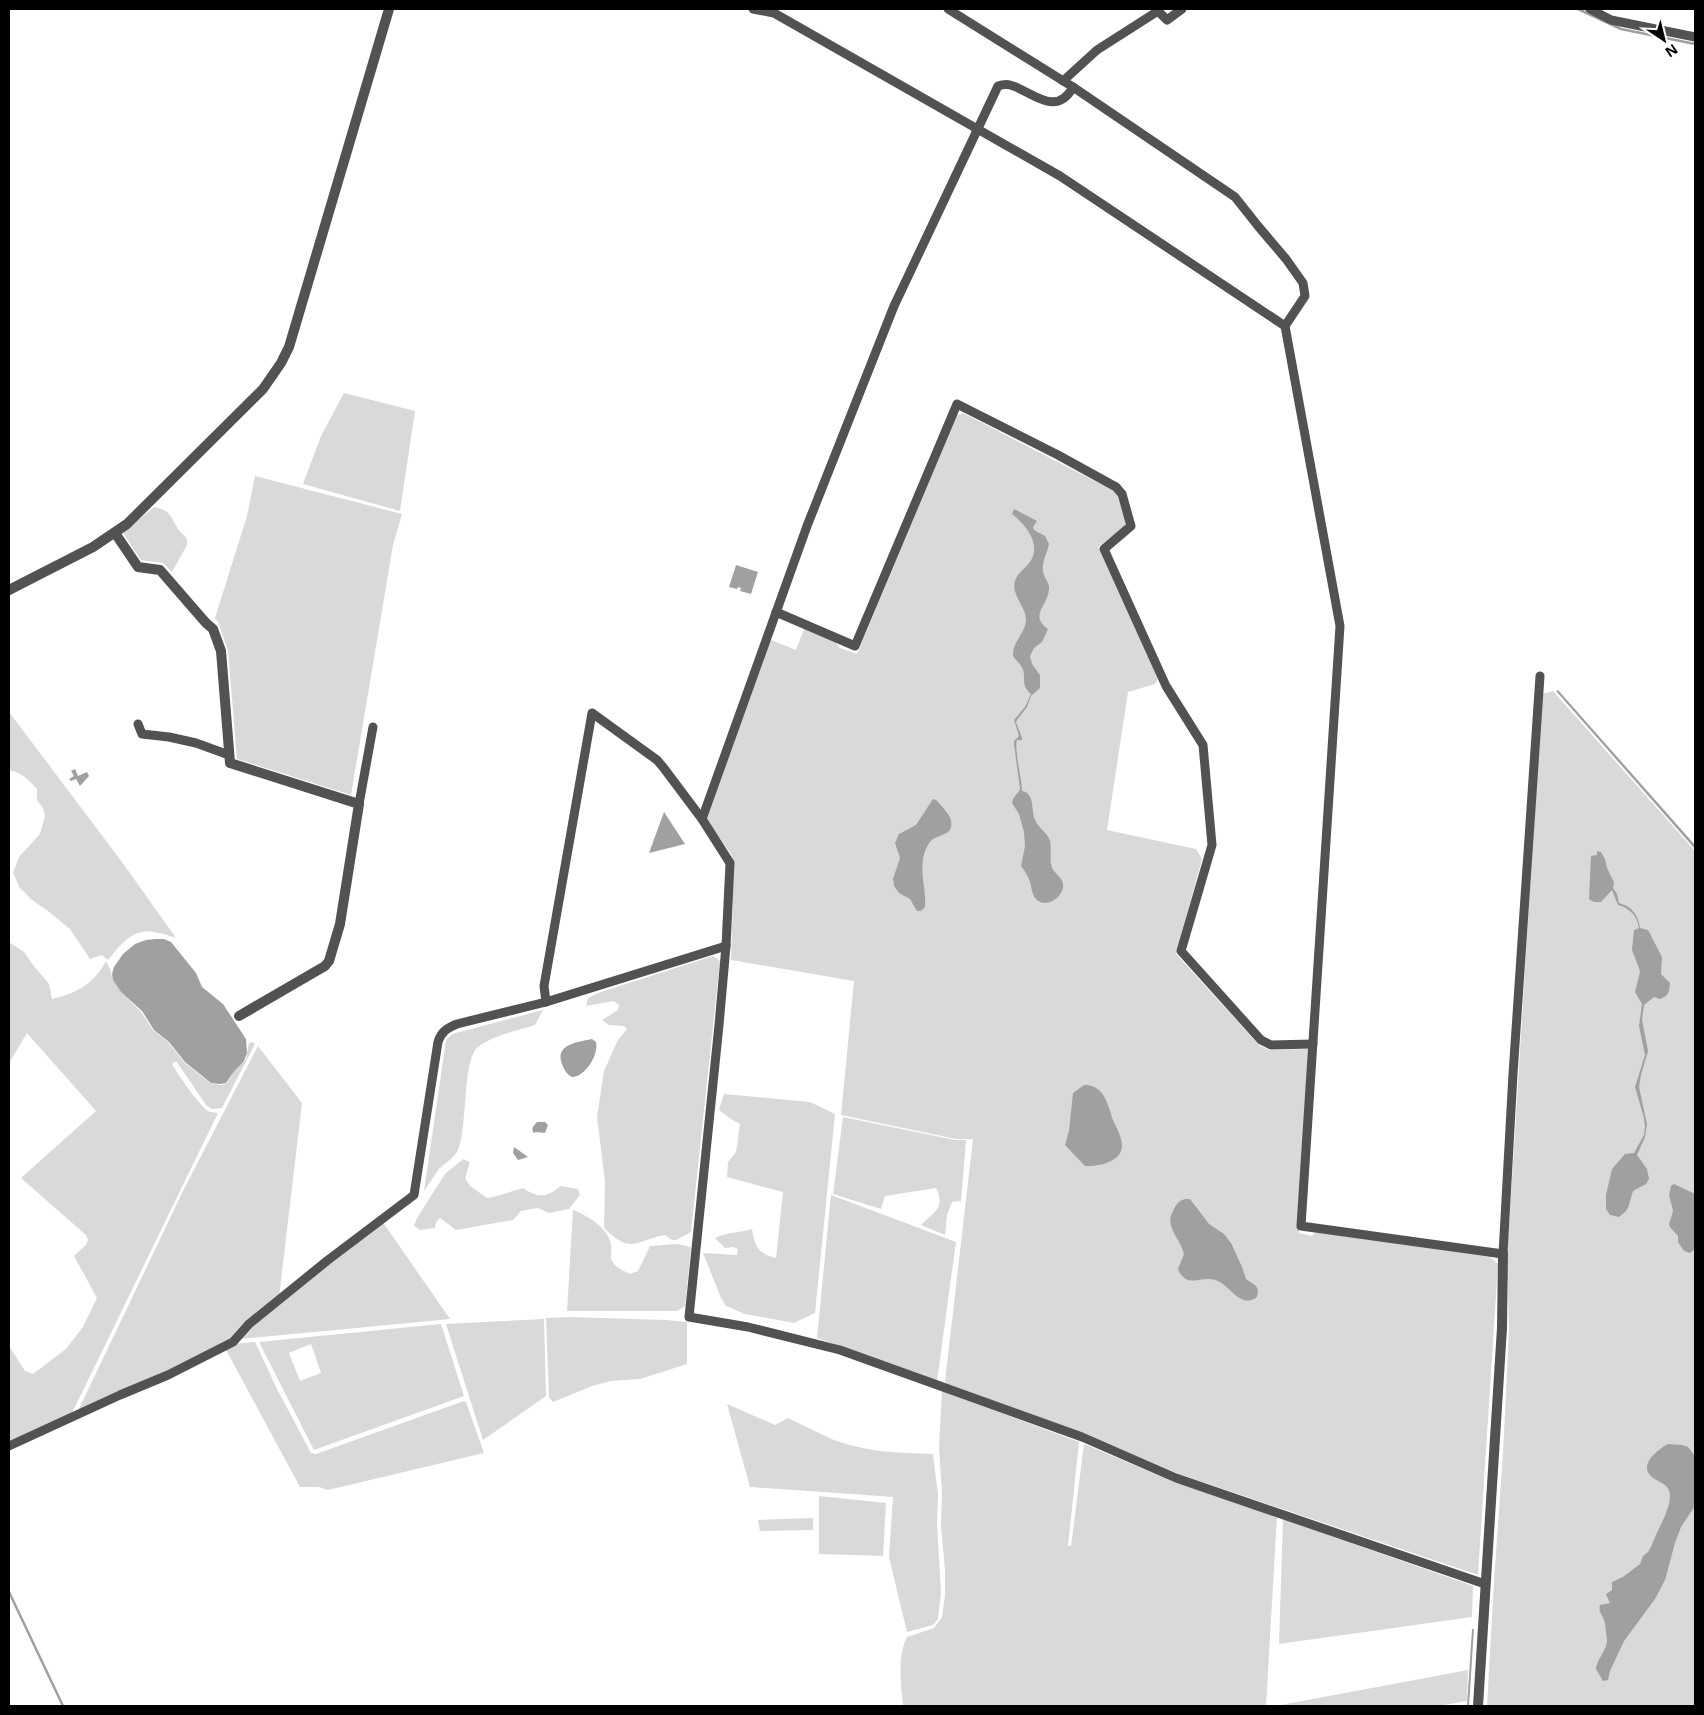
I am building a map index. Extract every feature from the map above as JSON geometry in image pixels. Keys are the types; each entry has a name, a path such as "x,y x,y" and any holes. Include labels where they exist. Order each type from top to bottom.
{"street":[{"path":"9,590 93,547 115,533 138,514 263,389 281,364 289,347 389,9"},
{"path":"753,9 774,13 1060,176 1285,326"},
{"path":"948,9 1073,87 1235,196 1303,282 1305,296 1285,326 1340,626 1301,1226 1503,1254"},
{"path":"1063,81 1097,50 1157,10 1167,20 1182,9"},
{"path":"1590,9 1611,20 1695,37"},
{"path":"702,819 807,526 894,306 998,86 1009,84 1038,99 1057,101 1068,96 1073,87"},
{"path":"776,612 855,646 957,404 1058,455 1116,487 1122,494 1131,526 1104,549 1166,686 1203,745 1212,845 1182,951 1261,1040 1271,1045 1314,1044"},
{"path":"115,533 138,567 160,570 213,629 221,651 230,763 359,804"},
{"path":"1478,1706 1502,1328 1503,1254 1515,1045 1540,676"},
{"path":"546,1002 544,986 592,713 657,760 702,819 730,863 726,946 689,1317 748,1327 840,1350 1082,1437 1176,1478 1485,1584"},
{"path":"138,724 142,734 196,743 229,755"},
{"path":"239,1016 325,966 329,961 340,924 373,727"},
{"path":"9,1446 234,1342 249,1324 328,1260 414,1195 440,1034 448,1028 457,1024 546,1002 726,946"}],"shaded area":[{"path":"344,393 415,411 400,511 303,484 321,436"},
{"path":"963,413 1114,491 1118,497 1126,522 1124,527 1098,547 1158,678 1155,684 1128,692 1107,830 1196,849 1202,859 1176,954 1260,1046 1269,1050 1309,1049 1299,1233 1312,1236 1316,1232 1490,1257 1498,1264 1478,1575 1179,1474 1084,1434 947,1384 945,1381 973,1139 956,1139 841,1115 854,981 731,960 734,863 731,854 706,819 771,640 796,650 804,629 836,643 840,648 857,654 957,415"},
{"path":"255,476 402,514 393,545 351,795 237,759 228,651 215,618 247,516"},
{"path":"154,507 164,510 169,514 187,539 187,545 172,572 163,563 141,560 123,533"},
{"path":"1014,509 1037,521 1033,527 1034,530 1045,536 1049,544 1043,567 1049,590 1039,615 1043,624 1048,629 1042,642 1034,648 1030,656 1032,664 1040,675 1040,688 1031,696 1027,707 1016,722 1022,738 1022,740 1017,740 1016,744 1022,791 1026,792 1031,798 1035,820 1049,838 1052,868 1063,884 1063,889 1058,897 1046,903 1035,898 1028,877 1021,866 1025,846 1024,832 1019,814 1012,803 1020,789 1014,744 1014,741 1019,736 1014,720 1025,707 1031,694 1025,687 1023,670 1013,656 1014,646 1026,620 1014,586 1016,578 1029,563 1034,550 1031,536 1023,524 1012,514"},
{"path":"736,565 758,572 751,594 740,591 741,588 738,587 737,589 729,587"},
{"path":"1558,690 1695,845 1695,849 1556,691"},
{"path":"1553,691 1695,851 1695,1706 1487,1706 1509,1329 1507,1262 1542,694"},
{"path":"9,712 122,862 176,938 153,932 137,933 123,942 108,960 102,955 90,959 70,929 32,900 20,888 13,873 19,857 40,834 45,816 43,808 37,800 37,789 21,775 9,770"},
{"path":"75,769 78,776 87,772 89,776 80,786 76,779 71,781 69,779 74,776 71,771"},
{"path":"933,799 949,816 951,827 948,832 932,840 926,850 922,866 925,907 921,911 917,911 910,899 899,893 894,886 893,879 900,858 895,843 899,834 916,825"},
{"path":"664,812 685,844 649,853"},
{"path":"1597,851 1601,852 1605,859 1614,882 1613,888 1619,903 1634,912 1638,919 1640,928 1648,930 1662,957 1661,974 1670,983 1667,995 1660,999 1654,997 1644,1005 1642,1020 1648,1051 1639,1087 1647,1124 1645,1137 1637,1155 1647,1169 1649,1179 1646,1184 1633,1191 1628,1208 1619,1217 1610,1215 1606,1209 1606,1195 1612,1169 1625,1154 1634,1153 1644,1135 1645,1127 1635,1087 1645,1055 1639,1026 1642,1004 1635,992 1640,972 1632,950 1634,930 1639,928 1637,920 1632,913 1618,905 1612,890 1601,902 1594,902 1589,899 1591,856 1597,855"},
{"path":"155,939 164,939 171,942 196,973 202,987 223,1004 246,1039 247,1053 244,1061 226,1083 211,1083 185,1062 169,1042 154,1030 142,1011 121,992 113,980 114,967 123,954 135,944"},
{"path":"9,942 24,952 49,984 52,999 69,994 90,982 106,961 113,980 121,992 141,1012 153,1030 168,1042 184,1062 210,1083 221,1085 227,1083 232,1074 246,1059 249,1043 253,1042 255,1044 222,1108 212,1109 207,1106 176,1061 172,1064 195,1098 210,1112 218,1113 71,1415 9,1443 9,1346 25,1371 33,1374 66,1349 83,1327 97,1298 74,1256 86,1245 88,1240 86,1235 21,1178 96,1111 27,1033 9,1063"},
{"path":"713,956 720,961 691,1232 676,1240 672,1240 665,1235 639,1243 627,1244 604,1228 605,1182 597,1117 604,1071 618,1040 627,1029 624,1026 609,1025 602,1020 618,1010 619,1005 614,1001 586,1006 588,998 598,993"},
{"path":"543,1010 535,1025 491,1039 478,1047 473,1054 467,1079 463,1126 457,1153 439,1169 424,1191 446,1040 452,1034"},
{"path":"592,1039 596,1042 593,1059 582,1073 572,1077 566,1072 562,1064 562,1050 570,1044"},
{"path":"258,1046 302,1103 279,1297 231,1340 171,1371 77,1413 183,1191"},
{"path":"1084,1085 1096,1088 1104,1096 1122,1143 1118,1156 1113,1160 1096,1166 1085,1166 1065,1145 1069,1131 1073,1093"},
{"path":"724,1094 810,1102 835,1114 815,1313 794,1323 745,1314 726,1306 703,1253 737,1255 738,1249 733,1247 725,1248 715,1238 752,1229 754,1241 758,1249 776,1258 783,1192 727,1177 728,1162 736,1152 740,1124 719,1110"},
{"path":"843,1117 955,1140 966,1140 961,1201 952,1202 947,1215 945,1235 921,1225 934,1213 939,1205 940,1200 936,1188 885,1196 881,1209 833,1194"},
{"path":"537,1122 545,1122 548,1125 545,1133 533,1132 533,1127"},
{"path":"514,1147 528,1157 518,1160 513,1153"},
{"path":"463,1159 470,1162 465,1178 470,1186 487,1198 523,1188 534,1194 543,1195 561,1186 578,1189 580,1195 569,1209 549,1213 538,1208 521,1211 513,1220 456,1230 440,1218 436,1222 435,1228 420,1230 414,1226 417,1218 445,1174"},
{"path":"1674,1184 1695,1194 1695,1249 1690,1253 1684,1251 1678,1242 1678,1236 1669,1224 1673,1211 1669,1195 1671,1186"},
{"path":"831,1195 956,1242 937,1381 817,1338"},
{"path":"1185,1199 1190,1199 1209,1224 1224,1234 1231,1243 1246,1279 1256,1286 1258,1290 1257,1297 1245,1300 1215,1280 1190,1280 1185,1279 1182,1275 1178,1269 1184,1254 1173,1232 1170,1221 1176,1205"},
{"path":"573,1210 590,1219 606,1233 611,1245 611,1259 618,1267 630,1274 638,1271 650,1246 677,1244 691,1247 685,1306 677,1311 567,1311"},
{"path":"382,1221 450,1319 240,1339 249,1327"},
{"path":"570,1317 687,1322 687,1364 640,1379 611,1381 592,1386 553,1402 549,1397 546,1318"},
{"path":"544,1319 546,1396 483,1440 446,1324"},
{"path":"441,1324 464,1396 314,1450 259,1342","holes":["311,1344 321,1373 300,1381 289,1353"]},
{"path":"255,1342 277,1389 311,1453 316,1454 464,1401 466,1402 484,1453 328,1490 319,1487 300,1487 225,1348 233,1344"},
{"path":"942,1391 1079,1442 1068,1546 1071,1546 1084,1444 1174,1482 1277,1516 1266,1706 903,1706 901,1662 907,1637 934,1628 942,1617 945,1595 939,1448"},
{"path":"727,1404 775,1425 788,1418 834,1440 858,1447 895,1452 933,1454 938,1495 937,1523 941,1593 938,1619 933,1625 907,1632 889,1557 893,1497 750,1487"},
{"path":"1668,1444 1688,1447 1695,1456 1695,1506 1681,1527 1665,1580 1655,1599 1624,1641 1610,1671 1608,1680 1603,1681 1596,1669 1607,1644 1605,1622 1600,1605 1610,1603 1606,1594 1612,1590 1612,1582 1623,1577 1640,1564 1643,1556 1651,1547 1665,1515 1670,1496 1668,1488 1649,1474 1647,1465 1652,1456"},
{"path":"819,1496 886,1503 883,1556 819,1554"},
{"path":"813,1518 813,1530 760,1531 758,1520"},
{"path":"1283,1519 1473,1586 1472,1617 1279,1644"},
{"path":"1472,1629 1474,1629 1469,1706 1467,1706"},
{"path":"1468,1670 1467,1701 1439,1706 1275,1706"}],"waterway":[{"path":"1578,9 1621,29 1695,44"},
{"path":"9,1592 63,1706"}]}
